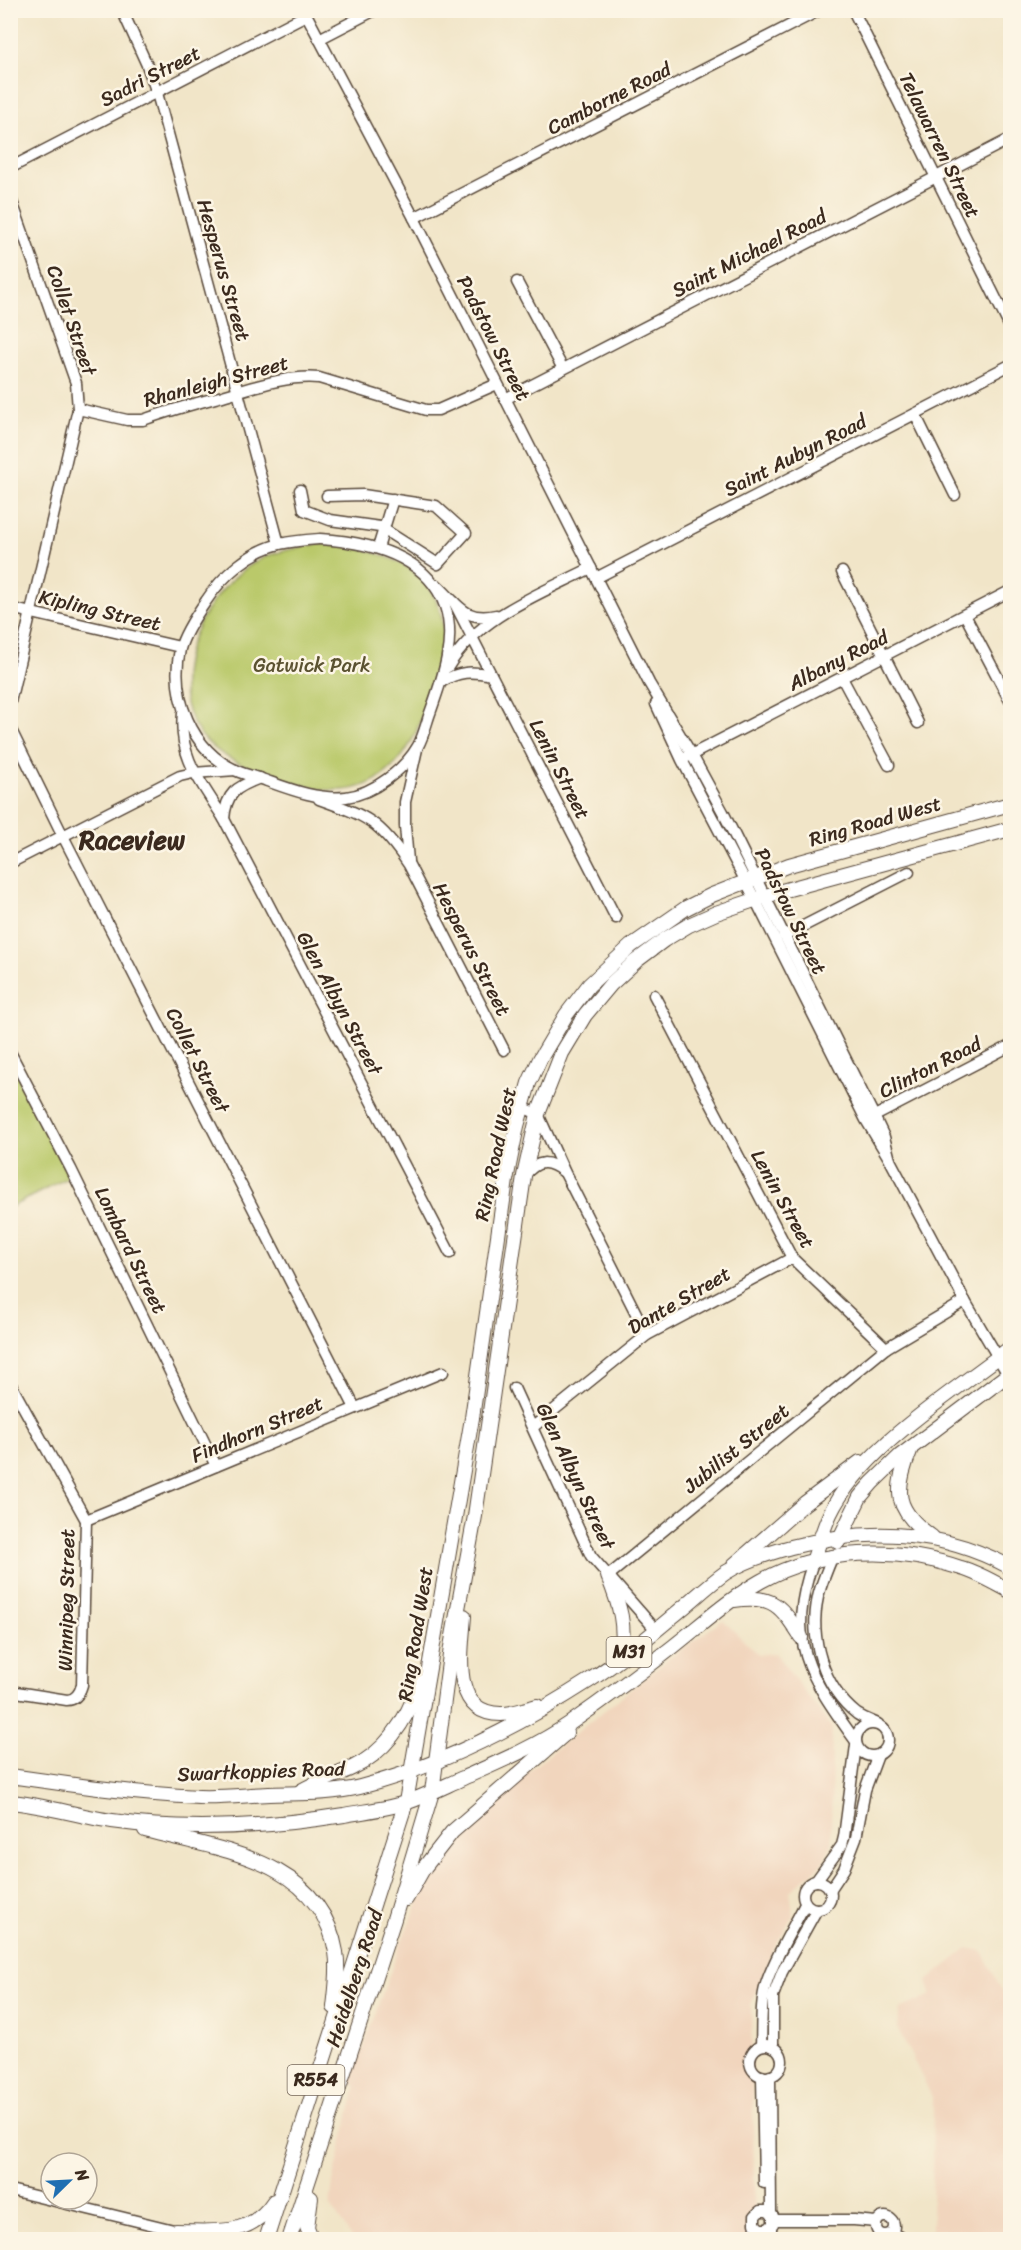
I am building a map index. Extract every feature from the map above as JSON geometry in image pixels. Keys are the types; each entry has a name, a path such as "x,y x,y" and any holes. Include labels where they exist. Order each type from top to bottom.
{"main road":[{"name":"Ring Road West","path":"412,1770 472,1418 506,1180 522,1107 540,1059 553,1035 589,985 609,964 655,927 686,908 789,865 1011,804"},
{"name":"Ring Road West","path":"437,1760 451,1647 476,1516 524,1176 538,1114 562,1053 585,1015 611,984 636,961 672,935 716,913 760,897 1011,829"},
{"path":"726,1572 805,1503 1011,1348"},
{"path":"1010,1375 910,1449 860,1497 832,1557 877,1553 909,1556 962,1568 1011,1591"},
{"path":"813,1562 830,1514 852,1479 891,1439"},
{"path":"910,1449 900,1476 900,1501 914,1523 936,1540"},
{"path":"840,1537 880,1533 912,1535 991,1556 1011,1567"},
{"name":"M31","path":"437,1760 511,1727 592,1679 726,1572 776,1551 821,1539 840,1537"},
{"name":"M31","path":"432,1792 525,1749 556,1732 673,1647 730,1600 762,1581 785,1570 832,1557"},
{"path":"464,1575 465,1609 460,1668 465,1690 473,1703 487,1711 501,1714 554,1702"},
{"path":"608,1576 617,1598 623,1623 621,1658"},
{"path":"730,1600 756,1598 774,1603 788,1616 801,1637"},
{"path":"296,1793 369,1758 397,1731 409,1711 433,1642"},
{"path":"394,1919 423,1869 452,1832 562,1738 592,1708"},
{"name":"Swartkoppies Road","path":"10,1776 91,1787 201,1797 358,1788 437,1760"},
{"name":"Heidelberg Road","path":"290,2240 394,1919 432,1792 437,1760"},
{"name":"Heidelberg Road","path":"266,2240 406,1802 412,1770"},
{"path":"111,1821 203,1828 256,1826 309,1820 406,1802 432,1792"},
{"path":"10,1802 111,1821 254,1859 274,1867 308,1892 320,1908 330,1928 337,1953 332,2033"},
{"path":"10,1812 28,1808 54,1809"},
{"path":"312,2240 307,2227 307,2215 326,2128"},
{"path":"176,2231 226,2232 248,2225 266,2214 283,2187"}],"street":[{"name":"Hesperus Street","path":"122,10 157,93 279,544"},
{"path":"319,39 375,10"},
{"name":"Camborne Road","path":"414,218 820,10"},
{"name":"Telawarren Street","path":"853,10 1011,327"},
{"name":"Sadri Street","path":"10,168 157,93 305,13"},
{"name":"Padstow Street","path":"305,13 414,218 649,684 692,755 751,880"},
{"name":"Saint Michael Road","path":"505,399 1011,139"},
{"name":"Collet Street","path":"10,196 76,383 78,409 10,702"},
{"path":"517,282 563,369"},
{"name":"Saint Aubyn Road","path":"442,679 462,645 502,614 593,573 1011,365"},
{"name":"Rhanleigh Street","path":"78,409 127,420 142,420 239,391 295,378 319,378 426,410 438,410 497,384"},
{"path":"915,414 955,495"},
{"path":"300,490 304,510 330,520 384,528 438,564 466,532 436,506 363,495 327,496"},
{"path":"378,548 393,499"},
{"path":"236,770 203,745 194,734 183,713 178,678 180,647 218,582 250,558 279,544 320,539 352,542 378,548 416,568 454,602 477,618 502,614"},
{"path":"303,794 347,797 369,789 400,769 418,746 442,679 449,639 445,605 435,589 416,568"},
{"path":"842,572 886,655 918,723"},
{"name":"Albany Road","path":"682,760 1011,591"},
{"name":"Lenin Street","path":"454,602 473,635 491,675 616,918"},
{"name":"Kipling Street","path":"10,608 180,647"},
{"path":"965,615 1009,699"},
{"path":"442,679 465,671 491,675"},
{"path":"842,678 889,765"},
{"name":"Padstow Street","path":"649,684 656,705 682,760 760,897 870,1118"},
{"name":"Glen Albyn Street","path":"183,713 181,728 184,749 193,773 224,819 450,1253"},
{"name":"Collet Street","path":"10,728 356,1408"},
{"name":"Hesperus Street","path":"408,865 405,802 418,746"},
{"name":"Hesperus Street","path":"236,770 349,810 372,821 385,832 408,865 504,1050"},
{"path":"10,862 180,776 236,770"},
{"path":"224,819 227,802 238,787 260,778"},
{"path":"784,936 909,872"},
{"name":"Padstow Street","path":"760,897 784,936 890,1160 965,1301 1010,1375"},
{"name":"Lenin Street","path":"654,995 792,1258 886,1348"},
{"name":"Clinton Road","path":"870,1118 1011,1046"},
{"name":"Lombard Street","path":"10,1052 71,1169 216,1466"},
{"path":"522,1107 538,1114 646,1335"},
{"path":"524,1176 535,1165 547,1163 565,1173"},
{"name":"Dante Street","path":"533,1427 646,1335 792,1258"},
{"path":"886,1348 965,1301"},
{"name":"Jubilist Street","path":"608,1576 886,1348"},
{"name":"Findhorn Street","path":"86,1520 442,1372"},
{"name":"Winnipeg Street","path":"10,1383 86,1520 80,1692 75,1698 67,1701 10,1691"},
{"name":"Glen Albyn Street","path":"514,1388 591,1556 656,1630"},
{"path":"773,2047 773,1996 782,1972 817,1909 828,1903 830,1890 844,1869 856,1838 865,1790 878,1755 886,1748 888,1738 884,1729 878,1724 858,1715 849,1706 834,1686 820,1657 815,1628 818,1596 832,1557"},
{"path":"813,1562 801,1598 801,1637 805,1659 814,1680 856,1742 859,1750 867,1756 878,1755"},
{"path":"761,2045 762,2003 766,1985 772,1968 806,1904 803,1891 808,1884 816,1881 842,1845 858,1730 867,1724 878,1724"},
{"path":"816,1881 824,1883 830,1890"},
{"path":"806,1904 817,1909"},
{"path":"761,2045 773,2047 779,2052 781,2064 777,2072 766,2076 754,2072 749,2061 751,2053 761,2045"},
{"path":"766,2076 767,2223 771,2240"},
{"path":"10,2190 198,2237 220,2240"},
{"path":"767,2223 854,2220 876,2222 879,2234 886,2236 892,2233 906,2240"}],"shaded area":[{"path":"723,1620 758,1655 775,1653 832,1728 831,1846 822,1864 790,1891 793,1915 773,1950 751,2002 755,2239 353,2239 330,2205 333,2182 356,2087 351,2081 400,1945 446,1844 490,1802 675,1654"},
{"path":"968,1948 982,1951 1010,2007 1010,2239 932,2239 933,2099 897,2027 900,2009 932,1995 927,1981"}],"green space":[{"name":"Gatwick Park","path":"318,544 356,548 375,553 410,569 434,596 441,615 444,635 442,661 416,732 404,754 396,764 376,779 365,785 341,790 296,784 251,768 216,750 201,735 188,712 184,687 186,660 194,634 207,610 224,588 244,570 265,557"},
{"path":"10,1061 69,1177 11,1207 10,1207"}],"district":[{"name":"Raceview","path":"132,840"}]}
